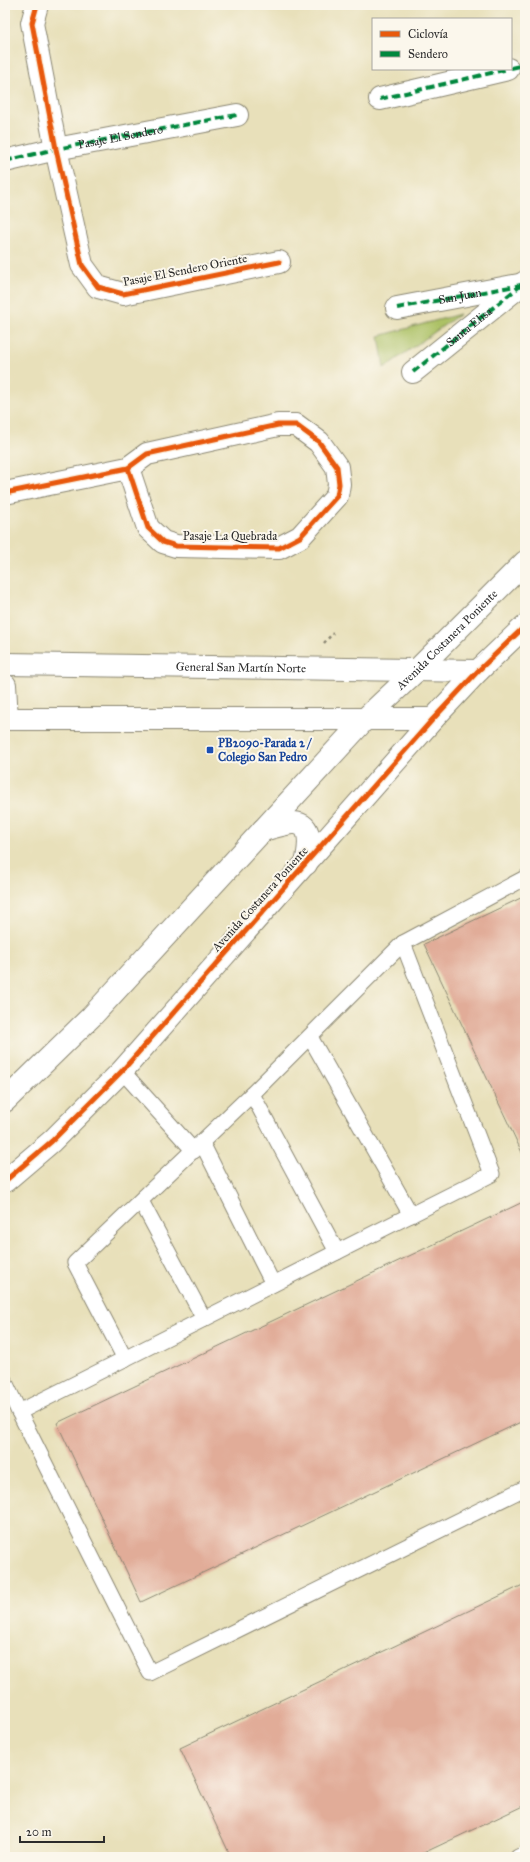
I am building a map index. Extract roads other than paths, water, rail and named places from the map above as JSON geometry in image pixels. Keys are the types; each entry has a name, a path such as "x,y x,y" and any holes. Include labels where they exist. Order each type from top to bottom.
{"street":[{"name":"Pasaje El Sendero Oriente","path":"37,5 32,23 56,149 82,265 98,287 123,294 279,262"},
{"path":"512,68 525,65"},
{"path":"380,99 506,70"},
{"name":"Pasaje El Sendero","path":"5,161 56,149 237,115"},
{"name":"San Juan","path":"397,308 524,283"},
{"name":"Santa Elisa","path":"413,372 524,283"},
{"name":"Pasaje La Quebrada","path":"5,493 128,468 147,454 278,425 296,425 319,442 337,467 339,484 337,496 300,537 280,548 176,546 163,542 148,528 128,468"},
{"name":"Avenida Costanera Poniente","path":"5,1101 92,1016 366,718 417,670 525,562"},
{"name":"Avenida Costanera Poniente","path":"5,1180 52,1141 122,1071 433,719 478,671 525,626"},
{"name":"General San Martín Norte","path":"5,664 478,671"},
{"path":"5,685 6,719 433,719"},
{"path":"263,830 290,823 303,826 306,829 309,838 306,864"}],"lane":[{"path":"125,1359 75,1263 198,1147 403,943 525,878"},
{"path":"19,1412 492,1174 403,943"},
{"path":"310,1036 411,1215"},
{"path":"122,1071 198,1147 273,1284"},
{"path":"252,1094 337,1252"},
{"path":"141,1201 204,1319"},
{"path":"5,1382 150,1673 525,1488"},
{"path":"518,1857 525,1854"}],"place":[{"name":"PB2090-Parada 2 / Colegio San Pedro","path":"210,750"}]}
